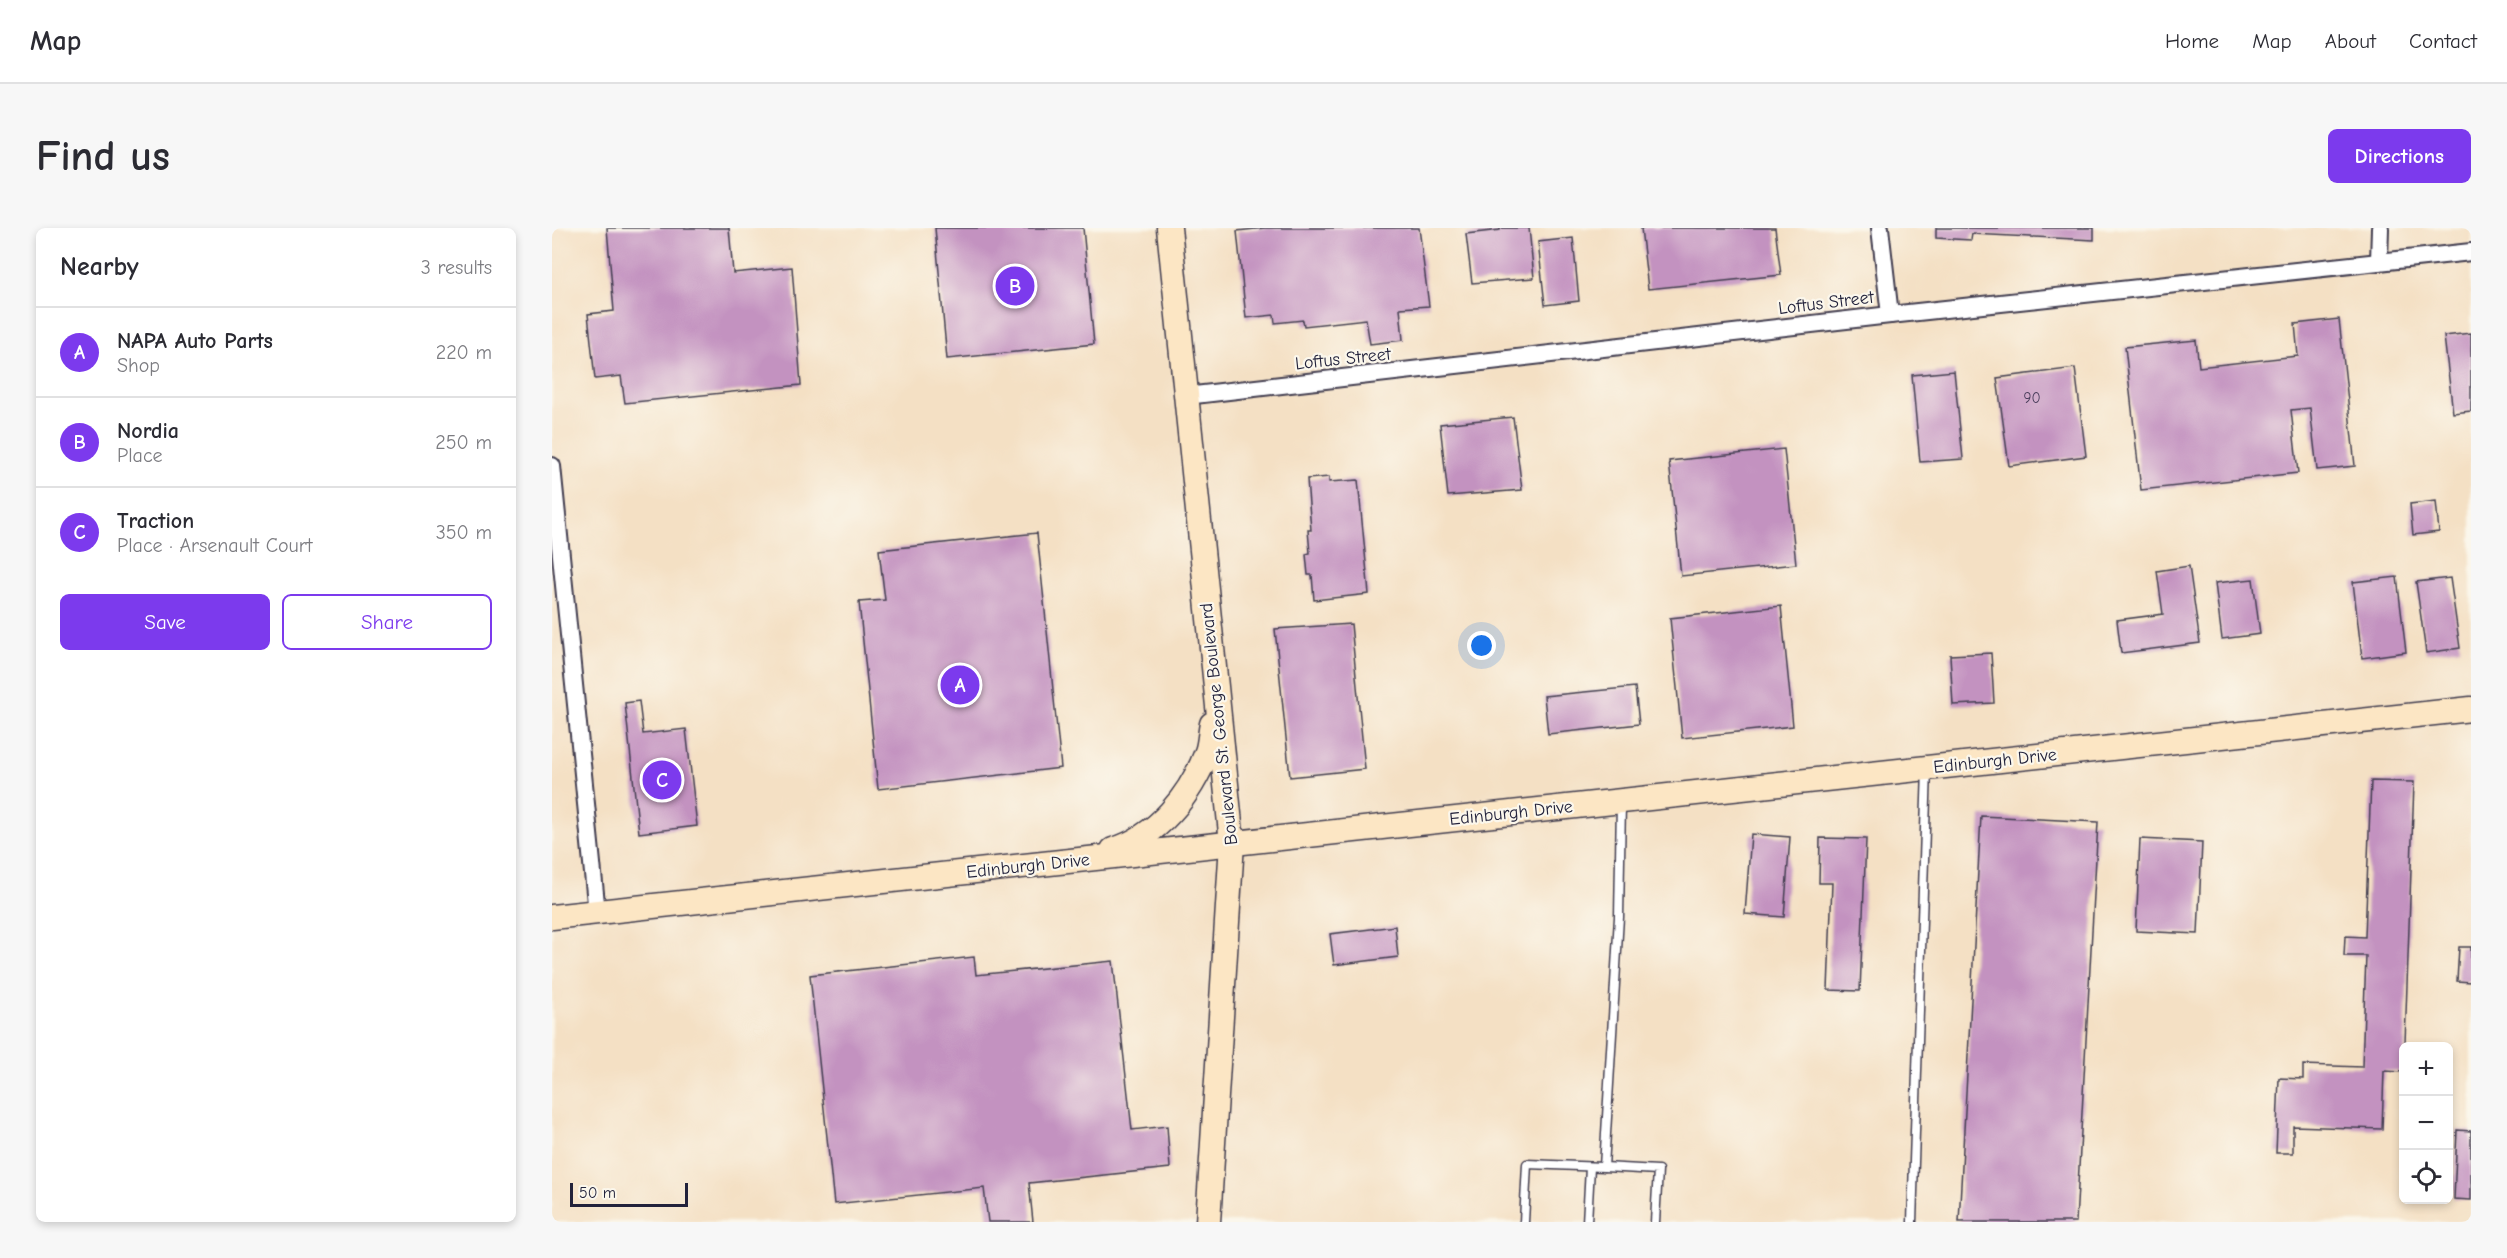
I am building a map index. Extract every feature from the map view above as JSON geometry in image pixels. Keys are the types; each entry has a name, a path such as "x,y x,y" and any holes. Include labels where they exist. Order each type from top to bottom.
{"street":[{"name":"Boulevard St. George Boulevard","path":"1169,228 1232,843 1208,1222"},
{"path":"1880,228 1890,315"},
{"path":"2379,262 2380,228"},
{"name":"Loftus Street","path":"1186,396 1890,315 2471,252"},
{"path":"552,466 597,913"},
{"path":"1082,860 1126,846 1167,817 1196,775 1207,751 1216,698"},
{"name":"Edinburgh Drive","path":"552,917 2471,709"}],"lane":[{"path":"1912,1222 1927,768"},
{"path":"1604,1167 1620,917 1622,801"},
{"path":"1524,1222 1527,1164 1658,1170 1655,1222"},
{"path":"1587,1222 1590,1167"}],"building":[{"path":"607,228 729,228 733,273 792,267 801,385 625,403 621,376 595,379 588,314 614,311"},
{"path":"935,228 1083,228 1094,344 947,359"},
{"path":"1265,228 1419,228 1429,306 1400,308 1403,340 1370,344 1366,319 1304,326 1303,320 1275,323 1274,315 1246,318 1237,231"},
{"path":"1500,228 1529,228 1534,278 1472,283 1466,234 1500,230"},
{"path":"1641,228 1775,228 1781,275 1648,289"},
{"path":"1936,228 2094,228 2094,240 1972,234 1971,240 1936,238"},
{"path":"1573,238 1579,301 1545,305 1538,242"},
{"path":"2339,319 2355,466 2317,470 2310,408 2291,410 2298,473 2141,490 2125,347 2196,340 2199,367 2298,356 2295,324"},
{"path":"2471,333 2471,411 2453,413 2444,336"},
{"path":"2075,368 2086,456 2009,466 1997,378"},
{"path":"1954,371 1963,459 1920,462 1912,375"},
{"path":"1513,417 1522,490 1448,496 1440,424"},
{"path":"1784,449 1796,564 1681,576 1669,461"},
{"path":"1329,477 1329,482 1358,480 1369,594 1314,600 1312,575 1308,575 1306,554 1310,553 1308,530 1311,530 1307,479"},
{"path":"2436,501 2439,532 2413,535 2410,504"},
{"path":"1037,533 1061,768 878,789 859,602 885,600 879,550"},
{"path":"2189,566 2200,643 2121,653 2117,620 2163,614 2157,571"},
{"path":"2397,577 2406,652 2362,658 2353,582"},
{"path":"2450,578 2460,648 2426,653 2416,582"},
{"path":"2253,579 2260,634 2222,639 2215,583"},
{"path":"1781,606 1793,726 1682,738 1670,618"},
{"path":"1351,624 1365,769 1290,777 1275,629"},
{"path":"1991,653 1994,703 1953,705 1950,655"},
{"path":"1635,687 1639,724 1548,734 1544,696"},
{"path":"639,701 643,734 686,729 697,826 639,833 625,703"},
{"path":"2371,781 2414,782 2405,1042 2399,1042 2399,1072 2384,1071 2382,1129 2293,1126 2293,1153 2276,1153 2279,1078 2303,1079 2303,1065 2362,1067 2366,956 2344,956 2345,936 2365,937"},
{"path":"1981,816 2098,822 2076,1222 1959,1222"},
{"path":"1751,834 1790,837 1784,917 1745,914"},
{"path":"1820,838 1866,839 1860,991 1828,990 1832,883 1819,883"},
{"path":"2140,839 2202,842 2198,934 2136,931"},
{"path":"1395,926 1398,957 1334,965 1330,934"},
{"path":"2459,947 2471,947 2471,982 2457,981"},
{"path":"974,957 976,975 1113,961 1132,1130 1167,1126 1170,1168 1029,1183 1033,1222 988,1222 984,1188 834,1204 810,975"},
{"path":"2457,1130 2471,1131 2471,1200 2454,1199"}],"place":[{"name":"Nordia","path":"1015,286"},
{"name":"NAPA Auto Parts","path":"960,685"},
{"name":"Traction","path":"662,780"}]}
